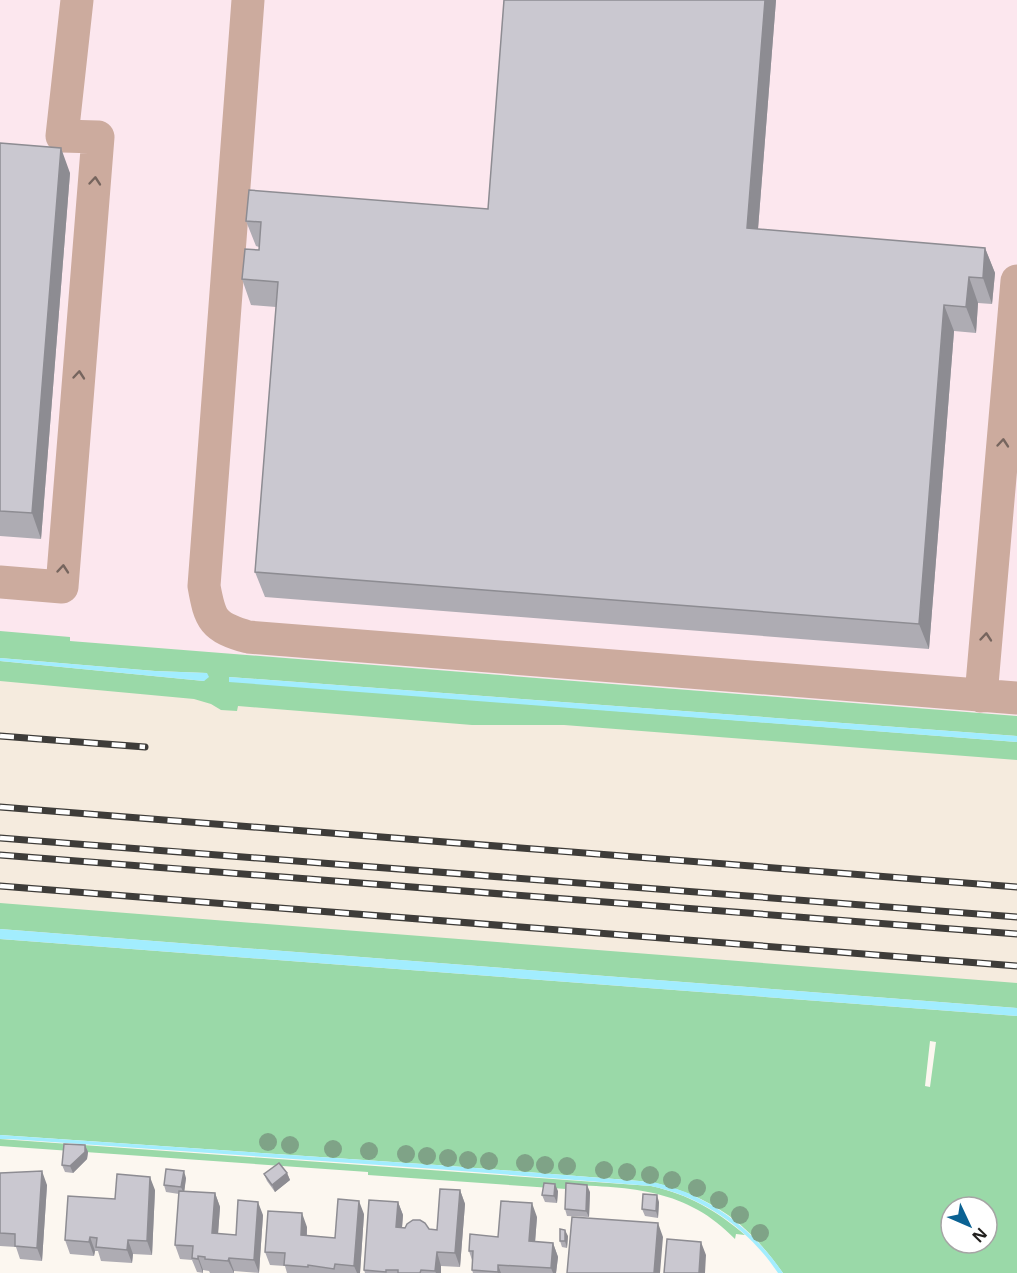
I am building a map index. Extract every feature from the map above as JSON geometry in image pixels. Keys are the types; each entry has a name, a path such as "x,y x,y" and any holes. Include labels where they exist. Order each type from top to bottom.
{"lane":[{"path":"0,582 62,587 98,137 62,136 77,0"},
{"path":"248,0 204,586 208,610 219,626 248,637 1017,698"},
{"path":"981,696 1017,281"}],"shaded area":[{"path":"0,0 1017,0 1017,716 0,636"},
{"path":"0,636 1017,716 1017,1022 0,945"}],"green space":[{"path":"0,631 70,637 70,641 1017,716 1017,736 229,677 229,681 1017,742 1017,760 564,725 472,725 238,706 237,711 221,710 194,699 0,681 0,661 204,681 207,673 0,658"},
{"path":"0,903 1017,983 1017,1008 0,929"},
{"path":"0,939 1017,1016 1017,1273 783,1273 756,1239 742,1226 710,1204 673,1188 652,1182 0,1135","holes":["930,1041 936,1042 930,1087 925,1086"]},
{"path":"0,1139 651,1186 665,1189 701,1204 724,1218 745,1235 736,1234 735,1239 717,1222 678,1200 614,1187 566,1185 566,1189 368,1175 368,1172 0,1146"}],"water":[{"path":"0,658 207,673 209,677 204,681 0,661"},
{"path":"229,677 1017,736 1017,742 229,682"},
{"path":"0,929 1017,1008 1017,1016 0,939"},
{"path":"0,1135 652,1182 692,1195 726,1215 757,1241 783,1273 778,1273 753,1242 723,1217 689,1198 651,1186 0,1139"}],"building":[{"path":"504,0 765,0 747,228 985,248 983,278 969,277 966,307 944,305 919,624 255,572 278,282 242,279 245,249 259,250 261,222 246,221 249,190 488,209"},
{"path":"0,143 61,148 32,513 0,511"},
{"path":"64,1144 85,1145 85,1152 70,1166 62,1165"},
{"path":"279,1163 287,1173 272,1185 264,1174"},
{"path":"166,1169 184,1171 181,1187 164,1185"},
{"path":"42,1171 37,1248 15,1246 15,1234 0,1233 0,1173"},
{"path":"117,1174 150,1177 147,1241 128,1240 127,1250 96,1247 97,1238 90,1237 89,1242 65,1240 68,1196 115,1199"},
{"path":"544,1183 555,1184 554,1196 542,1195"},
{"path":"566,1183 587,1185 586,1211 565,1209"},
{"path":"440,1189 460,1190 455,1253 437,1252 435,1271 398,1273 398,1270 386,1270 386,1272 364,1270 369,1200 398,1202 396,1227 405,1228 413,1220 420,1220 429,1229 437,1230"},
{"path":"179,1191 215,1193 212,1233 236,1235 238,1200 258,1202 254,1260 229,1258 228,1261 205,1259 205,1257 198,1256 198,1259 192,1258 193,1246 175,1245"},
{"path":"643,1194 657,1195 656,1211 642,1209"},
{"path":"338,1199 359,1201 354,1266 335,1264 334,1269 308,1265 308,1267 284,1265 285,1253 265,1252 268,1211 302,1213 301,1235 335,1238"},
{"path":"501,1201 532,1203 529,1241 553,1243 551,1268 498,1265 498,1272 472,1270 473,1251 469,1251 470,1234 498,1237"},
{"path":"572,1217 658,1223 654,1273 567,1273"},
{"path":"560,1229 565,1230 565,1241 560,1241"},
{"path":"667,1239 701,1242 699,1273 664,1273"}],"railway":[{"path":"0,736 145,747"},
{"path":"0,807 1017,887"},
{"path":"0,838 1017,917"},
{"path":"0,855 1017,934"},
{"path":"0,886 1017,966"}]}
